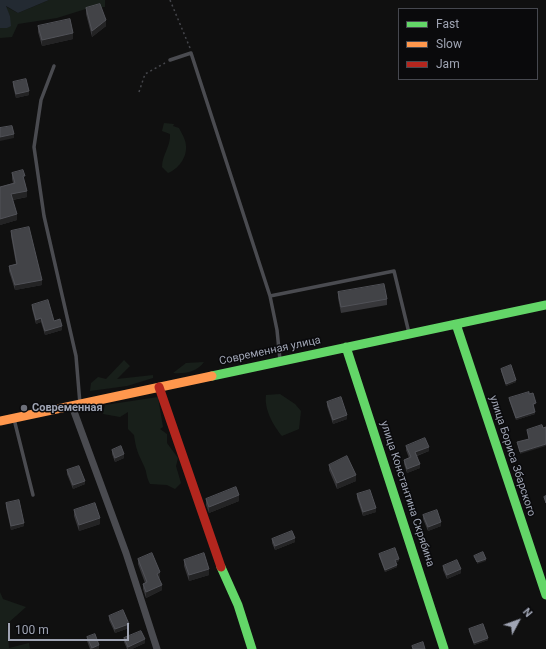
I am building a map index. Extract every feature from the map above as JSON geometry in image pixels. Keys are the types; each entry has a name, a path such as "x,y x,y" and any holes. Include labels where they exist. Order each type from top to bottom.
{"street":[{"name":"Современная улица","path":"0,421 546,305"},
{"name":"улица Бориса Збарского","path":"456,324 546,595"},
{"name":"улица Константина Скрябина","path":"346,347 444,649"},
{"path":"159,387 218,561 238,605 252,649"},
{"path":"76,405 157,649"}],"lane":[{"path":"170,60 191,53 270,296 277,330 280,361"},
{"path":"54,66 41,100 34,147 44,216 76,356 76,405"},
{"path":"270,296 394,271 409,334"},
{"path":"14,418 33,496"}],"path":[{"path":"170,0 191,53"},
{"path":"139,92 145,74 170,60"}],"shaded area":[{"path":"0,0 49,0 18,13 6,6 10,16 11,26 7,28 0,28"},
{"path":"49,0 105,0 105,7 89,8 57,18 18,24 12,37 0,38 0,28 7,28 10,16 5,6 18,13"},
{"path":"164,123 174,124 173,126 179,128 186,144 183,159 175,169 168,173 162,167 163,158 170,138 170,134 162,131"},
{"path":"124,360 130,366 117,379 153,375 153,378 127,386 90,391 91,383 98,377 106,379"},
{"path":"204,362 198,368 190,372 173,373 186,363"},
{"path":"280,394 295,404 301,411 299,429 282,436 275,427 266,406 266,395"},
{"path":"158,397 163,427 160,429 167,434 167,443 178,458 176,466 181,483 175,489 167,485 150,484 134,435 128,429 128,412 120,417 103,414 105,405"},
{"path":"0,592 3,599 26,607 7,624 9,648 29,643 30,649 0,649"}],"building":[{"path":"100,4 106,20 92,31 86,8"},
{"path":"70,19 73,33 42,40 38,26"},
{"path":"26,79 29,91 16,94 13,82"},
{"path":"12,126 14,134 0,137 0,128"},
{"path":"23,170 27,191 11,194 17,214 0,219 0,187 15,183 12,173"},
{"path":"29,227 42,280 15,285 9,266 17,264 11,231"},
{"path":"384,284 387,299 341,307 338,292"},
{"path":"48,300 54,321 60,319 62,326 45,331 41,318 36,320 32,305"},
{"path":"511,365 516,380 506,384 501,369"},
{"path":"529,392 529,394 533,393 536,403 533,404 535,412 516,418 509,398"},
{"path":"341,397 347,415 333,420 327,402"},
{"path":"542,425 543,428 546,427 546,444 520,452 517,442 529,439 527,430"},
{"path":"425,438 429,447 415,452 420,464 407,469 404,460 411,457 406,446"},
{"path":"121,446 124,454 115,458 112,450"},
{"path":"347,456 356,475 337,483 329,465"},
{"path":"79,466 85,481 73,485 67,470"},
{"path":"236,487 239,495 209,507 206,499"},
{"path":"370,490 376,508 363,512 357,494"},
{"path":"19,500 24,523 11,526 6,503"},
{"path":"95,503 100,518 79,525 74,510"},
{"path":"437,510 441,522 428,527 423,515"},
{"path":"292,531 295,538 275,546 272,539"},
{"path":"395,548 399,559 395,560 397,565 385,570 379,554"},
{"path":"483,552 486,559 477,562 474,556"},
{"path":"152,553 160,572 157,574 162,585 146,592 143,584 147,582 138,559"},
{"path":"204,553 209,569 189,575 184,560"},
{"path":"457,560 461,569 447,575 443,566"},
{"path":"123,610 129,624 115,629 109,616"},
{"path":"483,624 488,638 474,643 469,629"},
{"path":"141,631 145,639 128,647 124,638"},
{"path":"95,634 99,645 92,648 87,637"},
{"path":"423,642 425,649 413,649 412,646"}],"traffic: fast":[{"path":"212,376 546,305"},
{"path":"456,324 546,595"},
{"path":"346,347 444,649"},
{"path":"221,567 238,605 252,649"}],"traffic: slow":[{"path":"0,421 212,376"}],"traffic: jam":[{"path":"159,387 221,567"}],"place":[{"name":"Современная","path":"24,408"}]}
